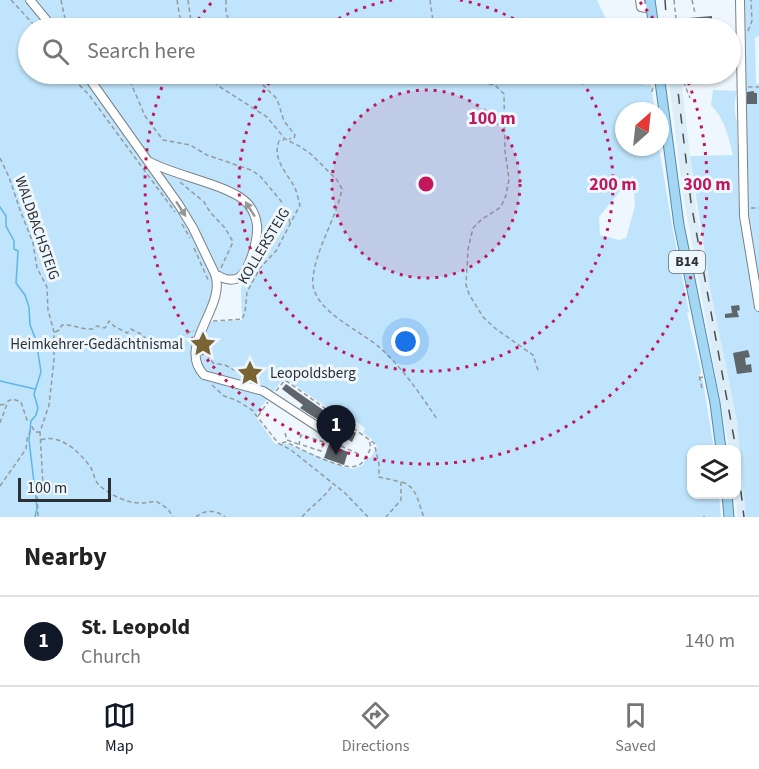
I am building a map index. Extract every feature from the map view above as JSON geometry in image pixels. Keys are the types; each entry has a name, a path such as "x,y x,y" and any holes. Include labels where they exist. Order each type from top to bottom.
{"main road":[{"name":"B14","path":"660,84 680,225 715,403 720,445"},
{"path":"727,499 729,517"}],"street":[{"path":"30,0 45,18"},
{"path":"640,0 641,8 651,4"},
{"path":"740,0 740,18"},
{"path":"741,44 744,208 759,307"},
{"path":"93,84 193,228 215,274 218,289 201,332 196,364 204,375 263,391 332,436"},
{"path":"148,160 168,171 240,197 254,213 257,235 243,274 238,278 228,279 215,274"}],"path":[{"path":"11,0 28,18"},
{"path":"61,0 65,18"},
{"path":"177,0 180,18"},
{"path":"188,0 191,18"},
{"path":"226,0 228,18"},
{"path":"430,0 433,18"},
{"path":"674,0 677,18"},
{"path":"693,0 695,13"},
{"path":"747,33 752,21 751,0"},
{"path":"79,84 89,95 177,216"},
{"path":"131,84 145,116 163,140 190,145 207,155 251,170 260,176 281,201 289,217 290,227"},
{"path":"217,84 267,117 285,139 312,155 337,180 342,189 339,204 325,237 312,279 315,295 351,329 379,347 415,386 437,419"},
{"name":"KOLLERSTEIG","path":"206,322 242,319 245,313 247,292 251,284 260,268 276,251 300,205 296,189 280,162 276,149 279,141 291,140 295,135 284,121 277,99 262,84"},
{"path":"490,84 496,86 504,94 505,151 509,179 505,200 501,207 477,223 471,234 466,285 483,317 533,355 539,373"},
{"path":"684,84 690,98"},
{"path":"652,92 653,86"},
{"path":"742,87 759,87"},
{"name":"WALDBACHSTEIG","path":"0,158 33,243 37,268 47,287 48,310 54,332 49,405 40,432 43,485 37,492 38,517"},
{"path":"174,179 204,202 233,242 220,269 215,274"},
{"path":"744,208 759,208"},
{"path":"182,224 209,284"},
{"path":"54,332 62,325 69,324 88,330 97,326 105,328 109,321 127,333 131,328 158,349 163,349 191,331 201,332"},
{"path":"198,345 202,346 213,363 225,365 260,383"},
{"path":"698,371 699,375"},
{"path":"204,375 219,392 245,405 258,416 276,440 345,493 368,517"},
{"path":"283,382 285,380 374,443 379,464 379,477 409,484 424,517"},
{"path":"701,382 702,388"},
{"path":"0,423 7,404 13,399 21,402 28,423"},
{"path":"0,405 7,404"},
{"path":"0,486 26,449 32,427 35,432 40,432"},
{"path":"285,433 287,440 321,451 324,442"},
{"path":"299,444 301,435 330,442 362,455"},
{"path":"41,440 48,438 63,441 87,462 93,471 96,483 106,490 126,500 141,504 156,501 168,509 173,517"},
{"path":"281,444 286,442 342,466 354,467 362,463 369,453 371,446 369,439"},
{"path":"386,517 401,500 401,482"},
{"path":"302,517 314,503 326,496 333,483"},
{"path":"196,517 202,512 209,511 225,517"}],"shaded area":[{"path":"0,0 597,0 605,18 18,18 18,84 651,85 654,102 615,102 615,156 660,156 689,312 687,313 700,366 699,375 703,382 713,445 687,445 687,499 719,499 721,517 0,517","holes":["633,175 635,206 626,238 619,240 600,235 599,217","212,276 244,279 241,288 242,320 210,322 216,298","284,378 346,420 350,417 365,428 363,433 373,440 377,447 371,457 366,458 363,465 353,469 287,444 275,444 256,417 258,411"]},
{"path":"744,0 759,0 759,36 755,38 756,83 759,84 759,517 746,517 741,445 710,288 690,156 733,155 723,122 711,105 713,90 737,91 735,114 739,209 747,209"},
{"path":"669,84 682,84 696,209 737,421 739,445 728,445 683,194"},
{"path":"741,464 746,517 737,517 737,499 741,499"}],"building":[{"path":"712,16 712,18 689,18"},
{"path":"747,92 757,93 757,104 747,104"},
{"path":"739,305 740,310 737,311 739,317 725,318 725,314 732,313 731,306"},
{"path":"748,350 750,357 745,358 746,365 751,364 752,372 737,374 733,353"},
{"path":"286,384 356,433 352,442 341,435 339,440 332,438 335,431 300,408 303,405 282,389"},
{"path":"329,444 348,452 344,465 324,458"}],"waterway":[{"path":"0,207 6,216 6,226 14,241 14,249 18,251 16,283 25,295 29,307 30,325 36,340 41,372 34,394 38,408 31,421 29,440 37,508 35,517"},
{"path":"0,381 35,389"}],"railway":[{"path":"665,0 666,18"},
{"path":"677,84 691,203 735,445"},
{"path":"741,492 744,517"}],"place":[{"name":"Heimkehrer-Gedächtnismal","path":"203,344"},
{"name":"Leopoldsberg","path":"250,373"},
{"name":"St. Leopold","path":"336,455"}]}
